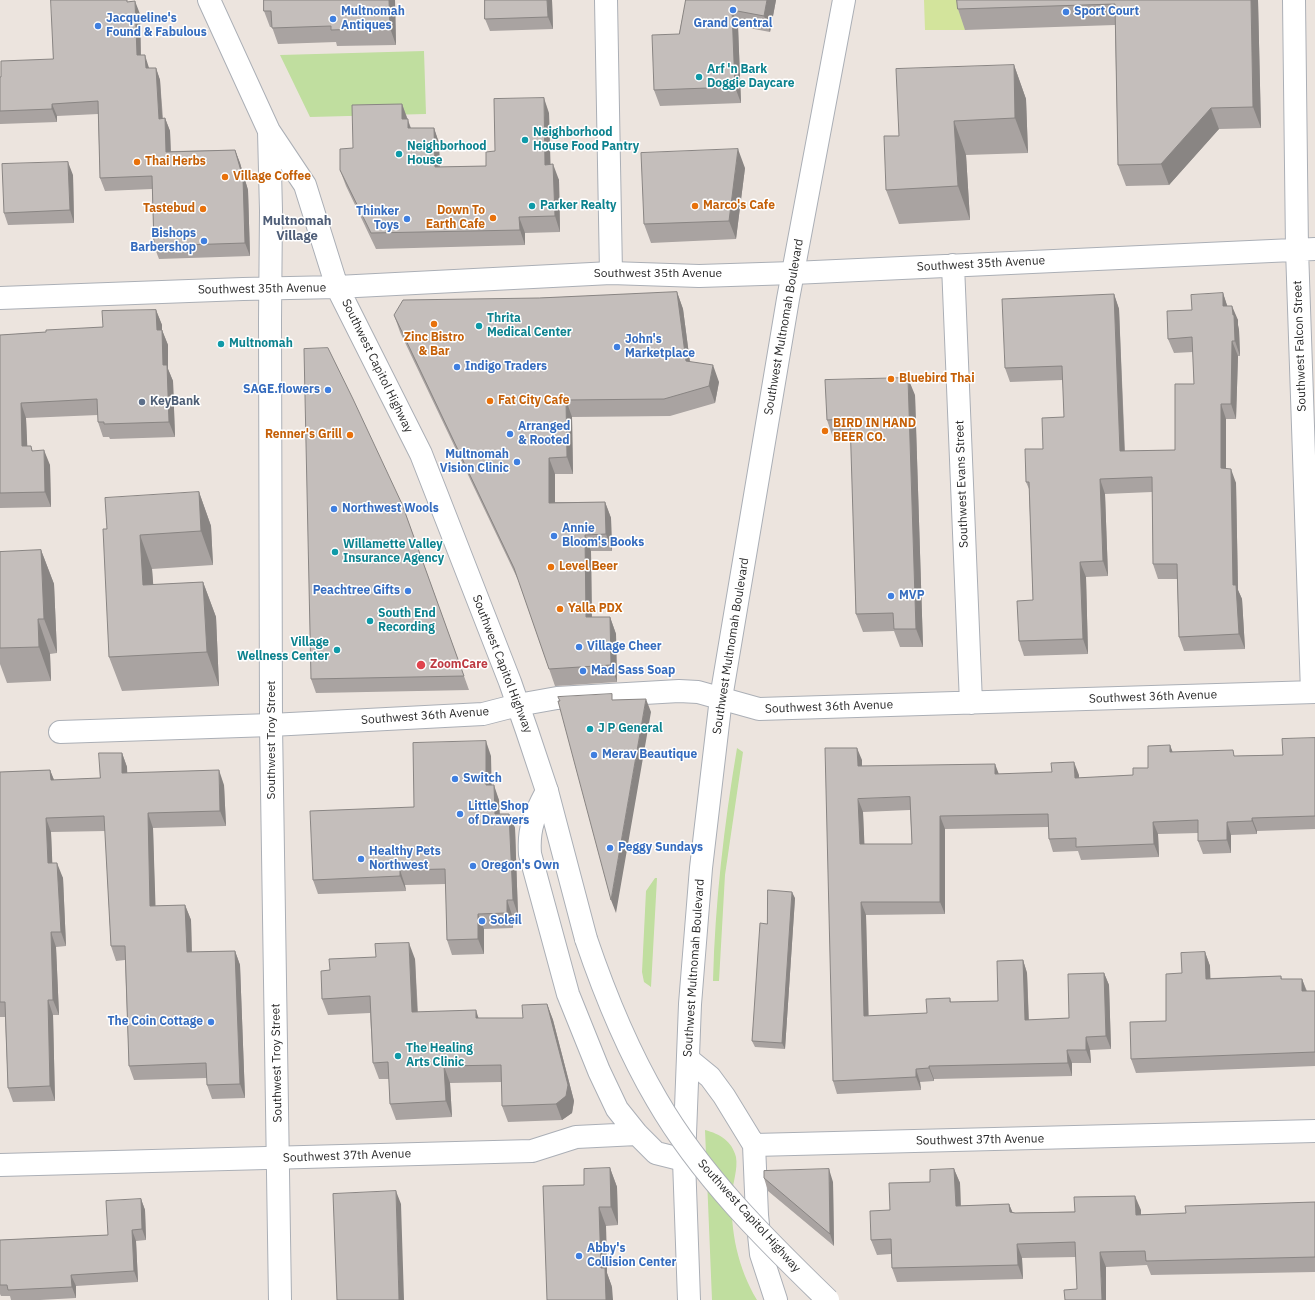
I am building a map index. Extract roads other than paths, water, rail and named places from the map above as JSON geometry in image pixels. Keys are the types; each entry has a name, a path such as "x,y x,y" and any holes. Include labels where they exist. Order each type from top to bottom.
{"street":[{"name":"Southwest Capitol Highway","path":"209,0 269,131 305,185 337,287 421,454 518,705 547,791 586,939 607,999 630,1050 657,1101 704,1169 775,1249 828,1300"},
{"path":"606,0 611,272"},
{"name":"Southwest Multnomah Boulevard","path":"688,1300 684,1160 688,1059 701,868 721,698 793,273 844,0"},
{"name":"Southwest Falcon Street","path":"1294,0 1306,249 1313,692"},
{"name":"Southwest Troy Street","path":"269,131 272,288 270,321 271,725 280,1300"},
{"name":"Southwest 35th Avenue","path":"0,298 337,287 611,272 699,276 793,273 1306,249"},
{"name":"Southwest Evans Street","path":"953,265 971,703"},
{"name":"Southwest 36th Avenue","path":"60,732 271,725 474,714 557,698 651,693 698,692 759,709 1313,692"},
{"path":"547,791 532,820 529,836 530,854 551,938 568,994 599,1071 617,1109 637,1134 656,1153 684,1160"},
{"path":"688,1059 710,1077 724,1096 754,1145 757,1215 761,1254 776,1300"},
{"name":"Southwest 37th Avenue","path":"754,1145 1315,1131"},
{"name":"Southwest 37th Avenue","path":"0,1165 532,1151 576,1137 637,1134"}],"place":[{"name":"Grand Central","path":"733,10"},
{"name":"Sport Court","path":"1066,12"},
{"name":"Multnomah Antiques","path":"333,19"},
{"name":"Jacqueline's Found & Fabulous","path":"98,26"},
{"name":"Arf 'n Bark Doggie Daycare","path":"699,77"},
{"name":"Neighborhood House Food Pantry","path":"525,140"},
{"name":"Neighborhood House","path":"399,154"},
{"name":"Thai Herbs","path":"137,162"},
{"name":"Village Coffee","path":"225,177"},
{"name":"Parker Realty","path":"532,206"},
{"name":"Marco's Cafe","path":"695,206"},
{"name":"Tastebud","path":"203,209"},
{"name":"Down To Earth Cafe","path":"493,218"},
{"name":"Thinker Toys","path":"407,219"},
{"name":"Bishops Barbershop","path":"204,241"},
{"name":"Zinc Bistro & Bar","path":"434,324"},
{"name":"Thrita Medical Center","path":"479,326"},
{"name":"Multnomah","path":"221,344"},
{"name":"John's Marketplace","path":"617,347"},
{"name":"Indigo Traders","path":"457,367"},
{"name":"Bluebird Thai","path":"891,379"},
{"name":"SAGE.flowers","path":"328,390"},
{"name":"Fat City Cafe","path":"490,401"},
{"name":"KeyBank","path":"142,402"},
{"name":"BIRD IN HAND BEER CO.","path":"825,431"},
{"name":"Arranged & Rooted","path":"510,434"},
{"name":"Renner's Grill","path":"350,435"},
{"name":"Multnomah Vision Clinic","path":"517,462"},
{"name":"Northwest Wools","path":"334,509"},
{"name":"Annie Bloom's Books","path":"554,536"},
{"name":"Willamette Valley Insurance Agency","path":"335,552"},
{"name":"Level Beer","path":"551,567"},
{"name":"Peachtree Gifts","path":"408,591"},
{"name":"MVP","path":"891,596"},
{"name":"Yalla PDX","path":"560,609"},
{"name":"South End Recording","path":"370,621"},
{"name":"Village Cheer","path":"579,647"},
{"name":"Village Wellness Center","path":"337,650"},
{"name":"ZoomCare","path":"421,665"},
{"name":"Mad Sass Soap","path":"583,671"},
{"name":"J P General","path":"590,729"},
{"name":"Merav Beautique","path":"594,755"},
{"name":"Switch","path":"455,779"},
{"name":"Little Shop of Drawers","path":"460,814"},
{"name":"Peggy Sundays","path":"610,848"},
{"name":"Healthy Pets Northwest","path":"361,859"},
{"name":"Oregon's Own","path":"473,866"},
{"name":"Soleil","path":"482,921"},
{"name":"The Coin Cottage","path":"211,1022"},
{"name":"The Healing Arts Clinic","path":"398,1056"},
{"name":"Abby's Collision Center","path":"579,1256"}],"district":[{"name":"Multnomah Village","path":"297,228"}]}
